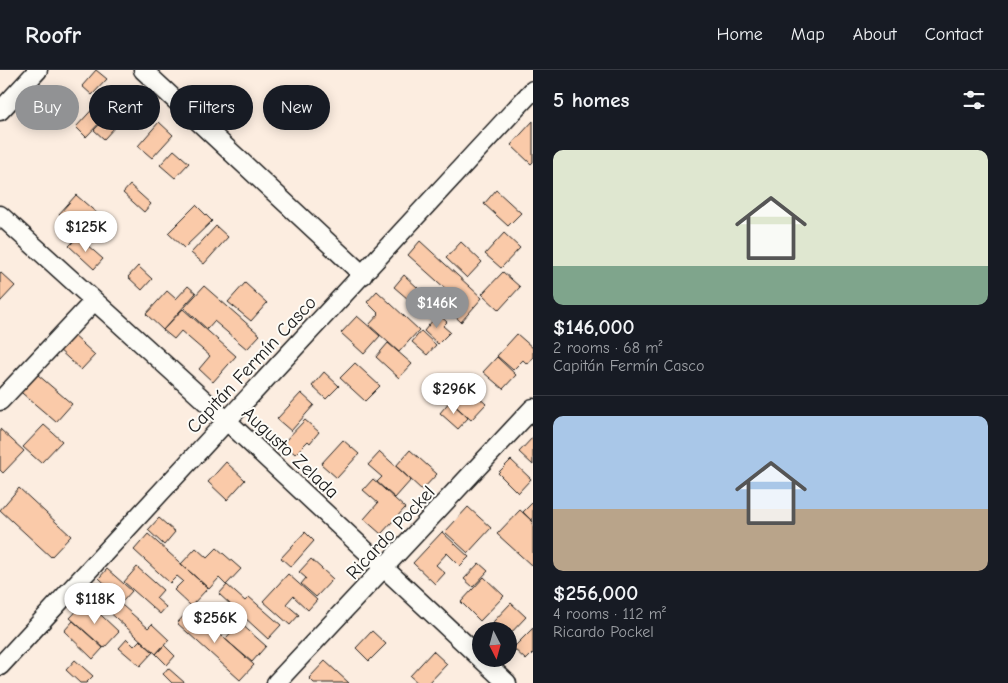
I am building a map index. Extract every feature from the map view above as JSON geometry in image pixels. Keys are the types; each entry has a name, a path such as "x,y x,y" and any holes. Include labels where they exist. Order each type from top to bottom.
{"street":[{"path":"0,111 38,70"},
{"path":"143,70 363,275"},
{"name":"Capitán Fermín Casco","path":"0,666 533,90"},
{"name":"Augusto Zelada","path":"0,215 228,421 506,683"},
{"path":"0,400 94,301"},
{"name":"Ricardo Pockel","path":"276,683 533,408"}],"building":[{"path":"96,70 107,79 101,85 89,85 89,92 82,86"},
{"path":"89,113 89,130 93,130 86,137 79,130 79,124"},
{"path":"533,121 533,162 531,164 511,145"},
{"path":"160,123 173,135 152,158 138,146 152,130 160,130"},
{"path":"94,130 112,130 104,139"},
{"path":"174,150 189,163 175,178 160,165"},
{"path":"130,185 151,204 144,212 123,193"},
{"path":"496,190 521,213 508,226 484,204"},
{"path":"76,195 99,215 81,235 59,214"},
{"path":"196,205 212,221 184,248 168,233"},
{"path":"216,226 228,237 204,264 191,253"},
{"path":"504,233 520,248 501,268 485,254"},
{"path":"78,237 103,259 94,269 69,246"},
{"path":"420,241 482,298 461,322 446,308 456,298 408,255"},
{"path":"461,242 482,262 467,278 446,258"},
{"path":"138,266 152,279 142,290 128,277"},
{"path":"0,272 15,286 0,302"},
{"path":"503,272 520,287 499,310 482,294"},
{"path":"404,275 418,288 408,299 394,287"},
{"path":"245,283 267,303 251,321 228,302"},
{"path":"188,286 196,293 163,330 146,314 167,291 176,299"},
{"path":"204,286 260,335 247,349 214,321 207,329 184,308"},
{"path":"377,291 419,330 399,352 369,325 379,314 367,302"},
{"path":"183,309 236,356 213,382 199,369 210,356 181,331 174,339 163,330"},
{"path":"438,314 447,322 443,326 450,332 438,344 424,331"},
{"path":"357,316 380,336 364,354 341,333"},
{"path":"421,331 436,345 427,355 412,342"},
{"path":"71,333 95,355 81,370 57,348"},
{"path":"517,334 533,348 533,357 527,364 523,360 513,370 497,356"},
{"path":"388,343 412,364 399,378 376,357"},
{"path":"497,357 516,375 503,389 483,372"},
{"path":"355,363 380,386 365,401 340,378"},
{"path":"31,369 72,404 56,422 16,388"},
{"path":"324,372 339,386 326,399 312,386"},
{"path":"465,385 486,404 471,420 450,401"},
{"path":"301,393 314,405 291,431 277,419"},
{"path":"450,401 468,418 458,429 440,413"},
{"path":"305,420 319,432 310,443 308,441 295,454 283,443"},
{"path":"44,425 62,441 41,463 23,447"},
{"path":"0,429 24,451 3,473 0,470"},
{"path":"533,437 533,465 519,452"},
{"path":"343,440 359,454 337,478 321,464"},
{"path":"410,450 437,474 422,490 396,466"},
{"path":"380,452 411,480 395,498 377,482 382,477 368,465"},
{"path":"511,460 531,479 518,493 498,473"},
{"path":"226,462 245,480 227,500 208,482"},
{"path":"373,479 405,508 381,534 364,519 378,503 363,490"},
{"path":"19,488 71,536 51,557 0,510"},
{"path":"533,502 533,522 523,512"},
{"path":"468,507 491,528 468,553 445,532"},
{"path":"520,510 533,522 533,563 531,565 497,534"},
{"path":"159,518 175,532 164,545 148,530"},
{"path":"305,532 314,541 291,567 281,558"},
{"path":"442,532 469,557 460,566 447,553 436,565 445,573 435,584 413,563"},
{"path":"148,534 208,588 191,606 174,590 183,581 177,576 170,583 134,550"},
{"path":"196,548 207,558 217,548 241,569 226,585 219,578 209,589 181,564"},
{"path":"311,559 333,579 316,597 301,584 306,578 299,572"},
{"path":"479,563 488,571 473,587 464,579"},
{"path":"137,567 163,590 156,598 166,607 160,614 124,582"},
{"path":"107,569 132,591 123,601 99,578"},
{"path":"288,574 317,600 308,610 293,596 286,604 299,615 290,625 263,601"},
{"path":"484,577 504,596 480,621 461,602"},
{"path":"227,585 245,601 249,597 281,625 268,639 219,594"},
{"path":"115,599 148,628 152,624 169,640 156,654 106,609"},
{"path":"86,601 119,632 104,648 70,618"},
{"path":"511,603 526,617 518,625 518,622 493,622"},
{"path":"191,608 254,665 240,680 177,623"},
{"path":"73,621 103,648 93,659 64,631"},
{"path":"240,623 266,646 252,662 225,639"},
{"path":"533,628 533,653 526,660 518,653 518,643"},
{"path":"372,631 386,644 369,661 356,648"},
{"path":"127,639 134,646 140,640 153,652 140,666 119,648"},
{"path":"164,645 175,656 167,665 156,654"},
{"path":"433,651 447,664 429,683 418,683 410,676"},
{"path":"75,660 93,676 86,683 80,683 66,670"},
{"path":"325,661 349,683 314,683 309,678"},
{"path":"168,668 185,683 172,683 163,674"}]}
